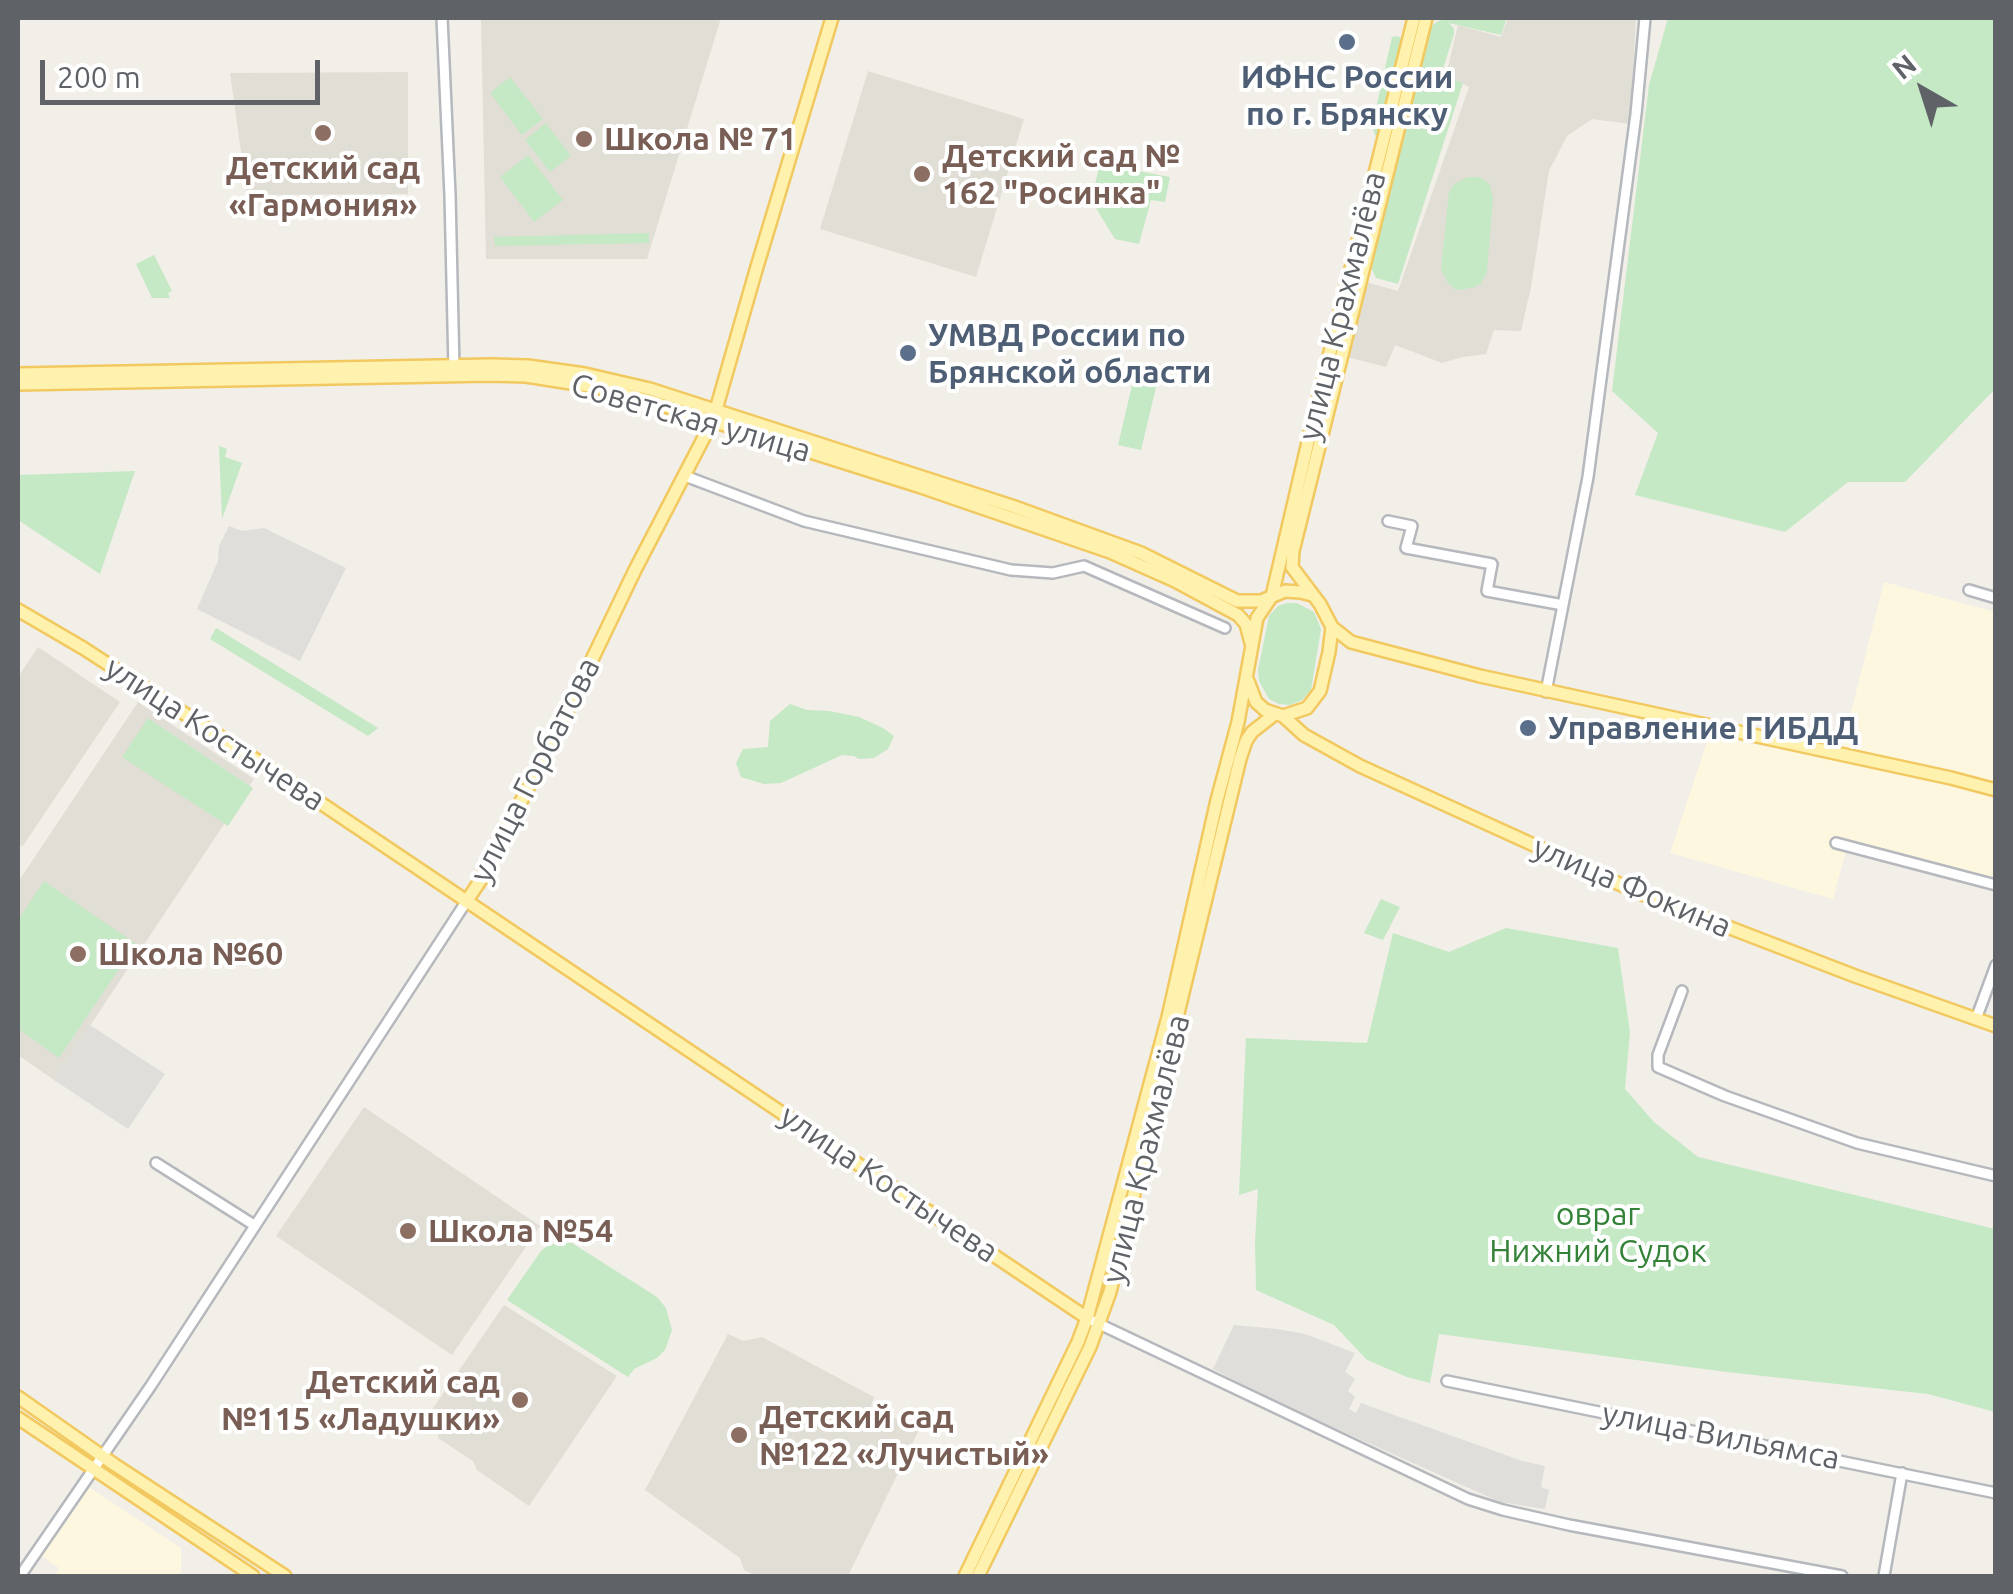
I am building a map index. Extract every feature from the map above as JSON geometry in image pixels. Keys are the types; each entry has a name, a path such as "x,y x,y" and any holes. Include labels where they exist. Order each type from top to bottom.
{"main road":[{"name":"улица Горбатова","path":"466,902 562,722 714,416 832,18"},
{"path":"1312,595 1284,591 1272,596 1257,618 1247,677 1251,695 1265,710 1279,715 1302,711 1317,698 1330,652 1332,627 1328,616 1292,567 1293,551 1426,18"},
{"name":"улица Крахмалёва","path":"1272,596 1414,22"},
{"name":"Советская улица","path":"18,384 454,370"},
{"name":"Советская улица","path":"18,374 454,370 581,384 714,416 921,476 1141,553 1237,600 1251,602 1272,596"},
{"name":"Советская улица","path":"714,416 1123,557 1238,615 1246,624 1252,646"},
{"name":"улица Костычева","path":"18,610 154,693 362,830 1093,1321"},
{"path":"1332,627 1351,642 1546,692 1996,790"},
{"name":"улица Крахмалёва","path":"978,1576 1090,1347 1093,1321 1247,677"},
{"name":"улица Крахмалёва","path":"965,1576 1078,1342 1110,1292 1240,759 1252,732 1279,715"},
{"name":"улица Фокина","path":"1279,715 1304,735 1375,774 1637,892 1996,1026"},
{"path":"18,1398 285,1576"},
{"path":"18,1418 253,1576"}],"street":[{"path":"442,18 454,370"},
{"path":"1546,692 1588,477 1646,18"},
{"path":"685,476 804,521 1011,570 1053,573 1084,566 1224,628"},
{"path":"1388,521 1412,526 1406,548 1492,564 1487,591 1563,605"},
{"path":"1969,590 1996,598"},
{"path":"1836,842 1996,885"},
{"name":"улица Горбатова","path":"20,1576 150,1387 466,902"},
{"path":"1976,1019 1996,965"},
{"path":"1682,991 1658,1054 1658,1067 1725,1096 1857,1142 1996,1176"},
{"path":"156,1163 254,1226"},
{"name":"улица Костычева","path":"1093,1321 1468,1499 1569,1525 1842,1576"},
{"name":"улица Вильямса","path":"1447,1381 1996,1493"},
{"path":"1884,1576 1902,1473"}],"shaded area":[{"name":"Школа № 71","path":"481,18 721,18 647,259 486,259"},
{"path":"1508,18 1636,18 1630,124 1592,119 1567,136 1549,171 1521,331 1494,330 1486,354 1442,363 1395,345 1386,367 1343,356 1362,281 1398,291 1469,87 1446,75 1458,25 1501,37"},
{"name":"Детский сад № 162 \"Росинка\"","path":"868,71 1024,119 976,277 820,229"},
{"name":"Детский сад «Гармония»","path":"408,72 408,194 247,195 230,73"},
{"path":"229,526 242,531 264,528 346,568 300,661 197,609"},
{"path":"1884,582 1995,612 1995,879 1848,843 1833,899 1670,853 1709,736 1839,760"},
{"path":"38,647 120,702 22,847 18,843 18,677"},
{"name":"Школа №60","path":"138,702 254,779 54,1080 18,1055 18,882"},
{"path":"90,1025 165,1074 128,1129 54,1080"},
{"name":"Школа №54","path":"364,1107 540,1226 452,1355 276,1236"},
{"name":"Детский сад №115 «Ладушки»","path":"504,1305 617,1376 529,1506 438,1438 441,1424 431,1411"},
{"path":"1234,1325 1305,1334 1355,1353 1345,1372 1355,1379 1348,1391 1355,1397 1349,1409 1356,1413 1361,1403 1545,1466 1541,1487 1549,1490 1545,1509 1500,1502 1279,1403 1213,1369"},
{"path":"728,1334 744,1341 762,1337 874,1397 871,1406 919,1430 848,1576 757,1576 744,1570 740,1558 645,1490"},
{"path":"84,1484 181,1548 179,1576 55,1576 59,1568 37,1553"}],"green space":[{"path":"1431,18 1507,18 1501,35 1449,23 1454,34 1441,75 1463,83 1398,284 1376,278 1370,265 1427,29 1443,21"},
{"path":"1668,18 1995,18 1995,389 1905,482 1848,482 1785,532 1635,495 1658,433 1612,391 1649,85"},
{"path":"1392,37 1401,38 1401,47 1378,142 1372,126"},
{"path":"510,77 543,119 522,135 490,93"},
{"path":"546,123 571,156 550,172 525,140"},
{"path":"528,155 563,200 534,222 500,177"},
{"path":"1100,164 1170,177 1165,202 1151,200 1139,244 1115,239 1091,200"},
{"path":"1468,177 1485,180 1493,197 1487,272 1481,283 1461,290 1448,283 1441,269 1449,192 1454,184"},
{"path":"649,233 649,243 495,246 494,237"},
{"path":"154,255 172,291 168,293 170,298 152,298 136,264"},
{"path":"1137,364 1153,368 1159,375 1141,450 1118,445"},
{"path":"219,446 227,449 225,457 242,463 222,519"},
{"path":"135,471 100,574 18,520 19,475"},
{"path":"1287,603 1297,603 1314,612 1321,629 1311,690 1290,705 1269,699 1258,670 1269,616"},
{"path":"216,628 378,728 368,736 210,639"},
{"path":"790,704 859,717 894,736 888,749 874,758 842,755 781,783 764,784 741,777 736,763 743,749 768,747 770,721"},
{"path":"148,718 253,788 228,826 122,757"},
{"path":"44,881 136,944 59,1058 18,1029 18,920"},
{"path":"1381,899 1400,907 1383,940 1364,933"},
{"name":"овраг Нижний Судок","path":"1506,928 1618,948 1630,1032 1625,1089 1654,1122 1698,1157 1995,1229 1995,1412 1928,1394 1439,1334 1430,1383 1367,1360 1334,1325 1256,1290 1258,1189 1239,1195 1246,1038 1367,1043 1393,933 1449,952"},
{"path":"572,1243 657,1297 666,1308 672,1330 665,1350 628,1377 507,1300 541,1251"}],"place":[{"name":"ИФНС России по г. Брянску","path":"1347,42"},
{"name":"Детский сад «Гармония»","path":"323,133"},
{"name":"Школа № 71","path":"584,139"},
{"name":"Детский сад № 162 \"Росинка\"","path":"922,174"},
{"name":"УМВД России по Брянской области","path":"908,353"},
{"name":"Управление ГИБДД","path":"1528,728"},
{"name":"Школа №60","path":"78,954"},
{"name":"Школа №54","path":"408,1231"},
{"name":"Детский сад №115 «Ладушки»","path":"520,1400"},
{"name":"Детский сад №122 «Лучистый»","path":"739,1435"}]}
